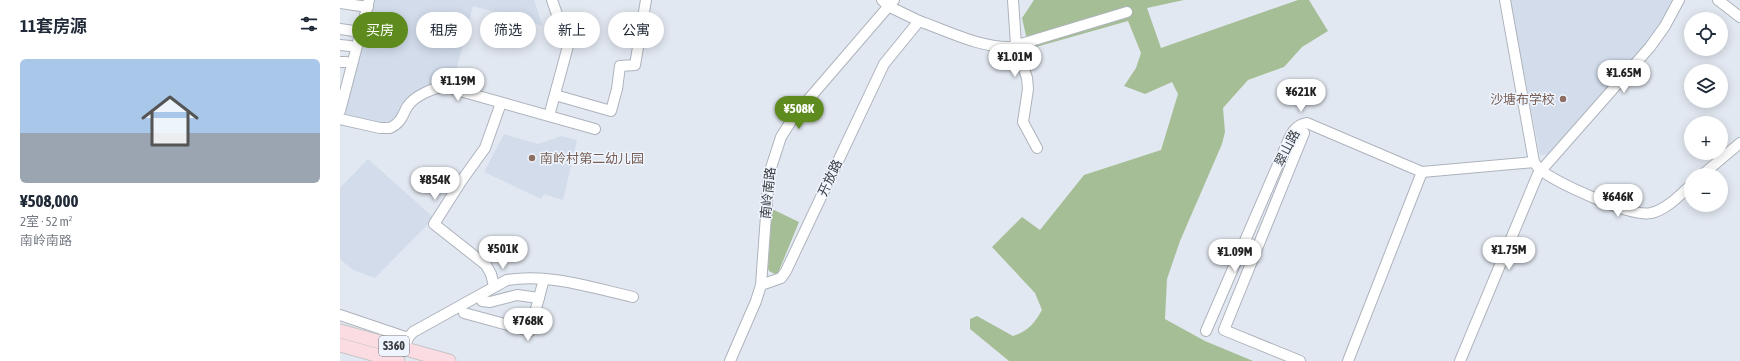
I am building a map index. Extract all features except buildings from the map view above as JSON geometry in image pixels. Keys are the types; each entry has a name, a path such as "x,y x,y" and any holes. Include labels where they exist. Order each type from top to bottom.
{"main road":[{"name":"S360","path":"340,331 406,343 449,361"},
{"name":"S360","path":"340,345 398,361"}],"street":[{"path":"549,116 568,46 552,0"},
{"path":"555,95 611,111 617,90 620,66 635,65 646,0"},
{"path":"1013,0 1016,45 1027,78 1028,89 1023,122 1037,148"},
{"path":"1505,0 1534,162 1541,170 1576,189 1634,212 1650,214 1664,206 1684,190"},
{"path":"1460,361 1534,182 1541,170 1650,47 1665,26 1678,0"},
{"path":"1718,0 1740,17"},
{"path":"888,2 919,21 997,47 1016,45 1127,12"},
{"name":"南岭南路","path":"761,285 769,174 781,137 795,115 888,2"},
{"path":"340,3 368,3 342,96 340,111"},
{"name":"开放路","path":"761,285 781,278 786,271 884,64 919,21"},
{"path":"340,29 352,31"},
{"path":"340,45 350,46"},
{"path":"340,119 380,128 390,128 401,120 408,105 413,100 438,87 446,87 595,129"},
{"path":"494,286 486,265 434,224 462,180 485,148 501,102"},
{"name":"翠山路","path":"1206,331 1283,153 1293,132 1300,124 1308,123 1422,172 1534,162"},
{"path":"1300,361 1224,330 1304,133"},
{"path":"1710,168 1740,143"},
{"path":"1348,361 1422,172"},
{"path":"340,314 406,343 413,332 507,280 523,278 558,280 633,297"},
{"path":"464,313 474,319 530,331 544,279"},
{"path":"730,361 756,301 761,285"},
{"path":"482,301 508,301 524,295 538,298"}],"shaded area":[{"path":"374,0 534,0 543,26 536,24 536,12 494,12 473,6 471,12 416,12 416,48 462,48 456,71 401,104 394,120 380,123 344,116 362,48 408,48 408,12 371,12"},
{"name":"沙塘布学校","path":"1510,0 1672,0 1666,14 1647,43 1548,154 1540,155"},
{"name":"南岭村第二幼儿园","path":"504,134 538,144 561,136 577,140 563,200 544,194 541,199 484,172"},
{"path":"368,159 434,218 375,278 353,270 340,259 340,188"}],"green space":[{"path":"1034,0 1184,0 1147,8 1161,48 1298,0 1309,0 1328,31 1302,47 1284,67 1248,80 1223,108 1225,132 1222,144 1180,241 1167,279 1165,319 1205,341 1253,361 1009,361 970,329 970,319 977,316 1013,336 1023,332 1033,323 1042,310 1035,293 992,247 1022,217 1040,230 1084,175 1161,150 1178,94 1172,82 1145,94 1124,86 1136,68 1141,53 1128,21 1029,49 1022,18"},
{"path":"772,209 799,222 778,273 775,274 769,271 768,268"}],"place":[{"name":"沙塘布学校","path":"1563,99"},
{"name":"南岭村第二幼儿园","path":"532,158"}]}
